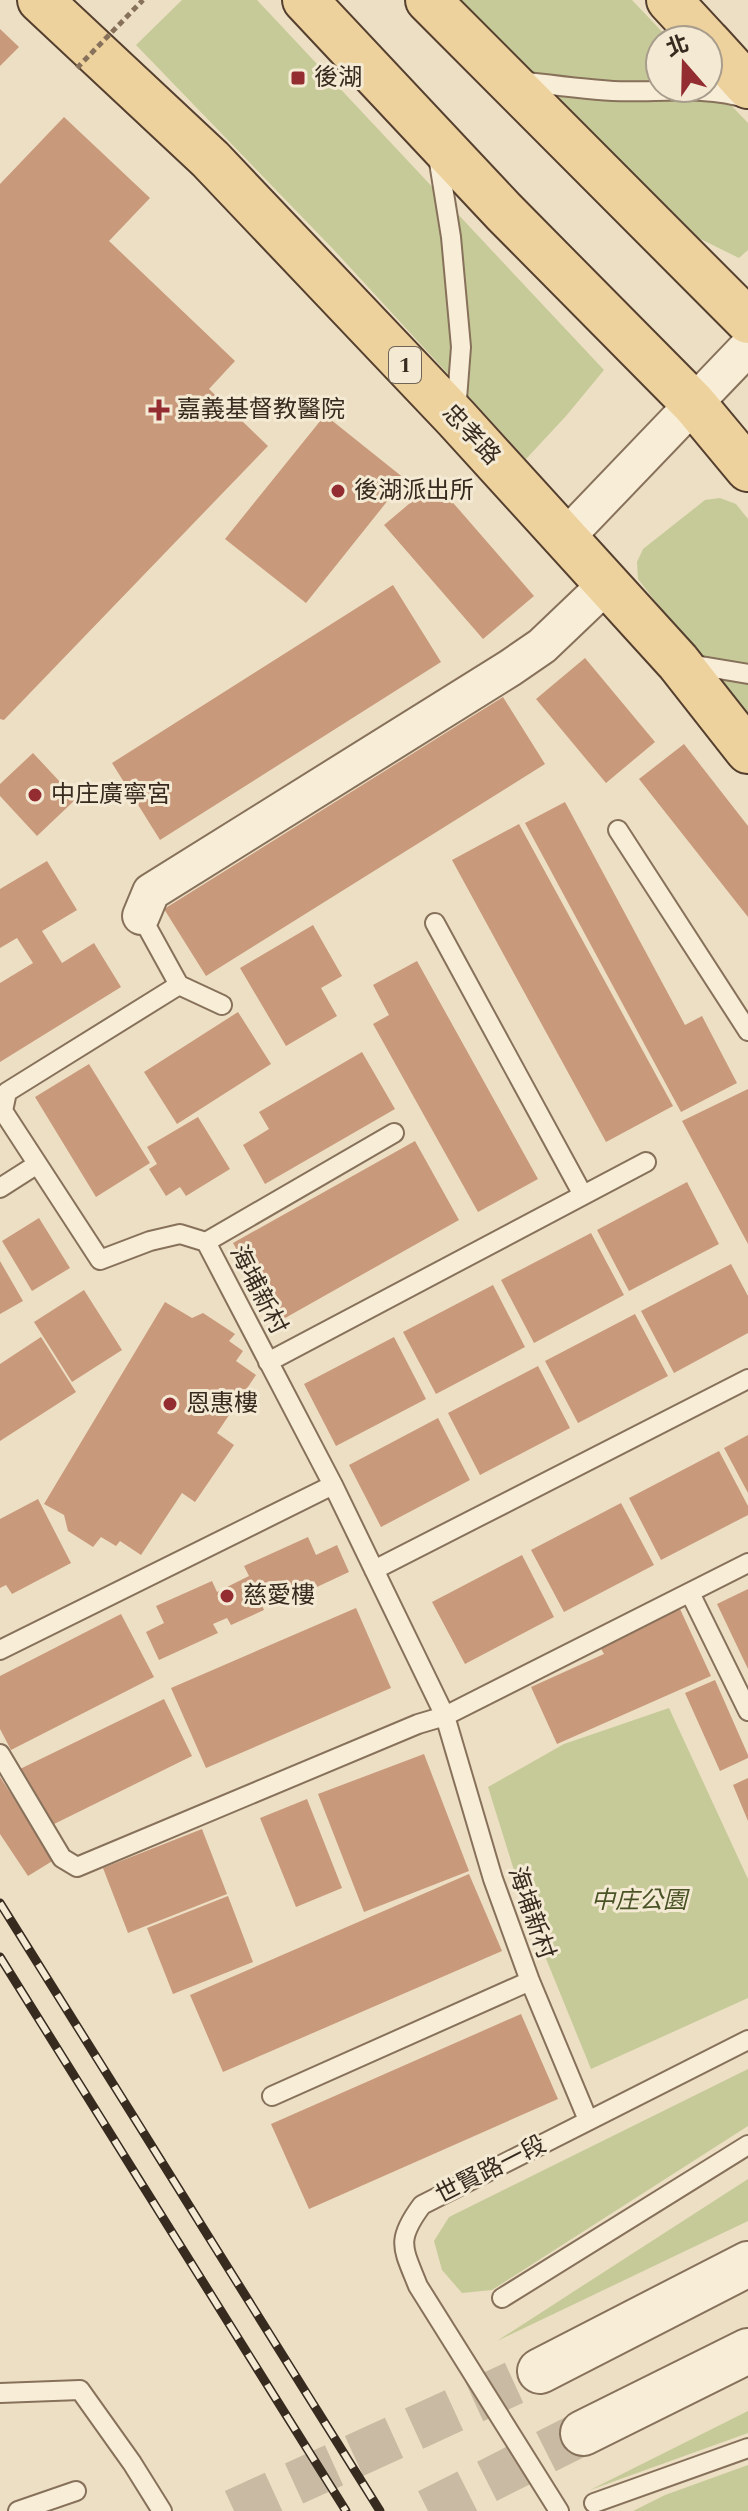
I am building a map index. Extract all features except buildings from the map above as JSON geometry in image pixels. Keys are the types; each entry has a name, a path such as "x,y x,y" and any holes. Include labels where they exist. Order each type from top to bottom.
{"main road":[{"name":"忠孝路","path":"40,0 210,159 456,418 678,662 748,751"},
{"path":"305,0 436,141 694,404 748,469"},
{"path":"428,0 748,321"},
{"path":"669,0 691,24"},
{"path":"724,60 748,86"}],"street":[{"path":"565,538 748,347"},
{"path":"141,916 151,892 510,668 542,646 607,584"},
{"path":"540,2371 748,2264"},
{"path":"583,2433 748,2351"}],"lane":[{"path":"508,80 613,91 693,91 748,99"},
{"path":"436,141 451,237 461,347 456,418"},
{"path":"678,662 748,674"},
{"path":"618,830 748,1031"},
{"path":"141,916 179,985 222,1005"},
{"path":"435,923 583,1195"},
{"name":"海埔新村","path":"179,985 7,1092 3,1111 100,1260 150,1241 180,1234 206,1242 333,1485 445,1716 493,1879 530,1981 588,2120"},
{"path":"206,1242 394,1133"},
{"path":"268,1362 646,1162"},
{"path":"0,1188 36,1165"},
{"path":"374,1570 748,1379"},
{"path":"0,1650 333,1485"},
{"path":"0,1754 62,1858 77,1867 418,1724 445,1716 748,1563"},
{"path":"690,1593 748,1711"},
{"path":"272,2096 530,1981"},
{"name":"世賢路一段","path":"559,2511 418,2286 402,2246 407,2225 422,2205 748,2040"},
{"path":"502,2298 748,2145"},
{"path":"0,2393 80,2390 162,2511"},
{"path":"594,2503 748,2448"},
{"path":"18,2511 76,2491"}],"path":[{"path":"77,68 143,0"}],"green space":[{"path":"182,0 257,0 604,370 526,459 334,250 136,45"},
{"path":"460,0 632,0 655,24 644,24 644,104 724,104 724,98 748,123 748,250 739,258 674,226"},
{"path":"720,498 736,504 748,519 748,720 638,579 637,562 643,549 705,500"},
{"name":"中庄公園","path":"669,1708 748,1879 748,1998 591,2069 527,1912 488,1787 564,1744"},
{"path":"748,2069 748,2126 492,2290 462,2293 442,2270 434,2241 449,2217"},
{"path":"748,2179 748,2221 497,2341"},
{"path":"748,2411 748,2433 590,2490"},
{"path":"748,2465 748,2511 633,2511 665,2495"}],"tunnel":[{"path":"234,2511 540,2371"},
{"path":"428,2511 583,2433"}],"railway":[{"path":"0,1903 380,2511"},
{"path":"0,1957 346,2511"}],"place":[{"name":"後湖","path":"298,78"},
{"name":"嘉義基督教醫院","path":"159,410"},
{"name":"後湖派出所","path":"338,491"},
{"name":"中庄廣寧宮","path":"35,795"},
{"name":"恩惠樓","path":"170,1404"},
{"name":"慈愛樓","path":"227,1596"}]}
